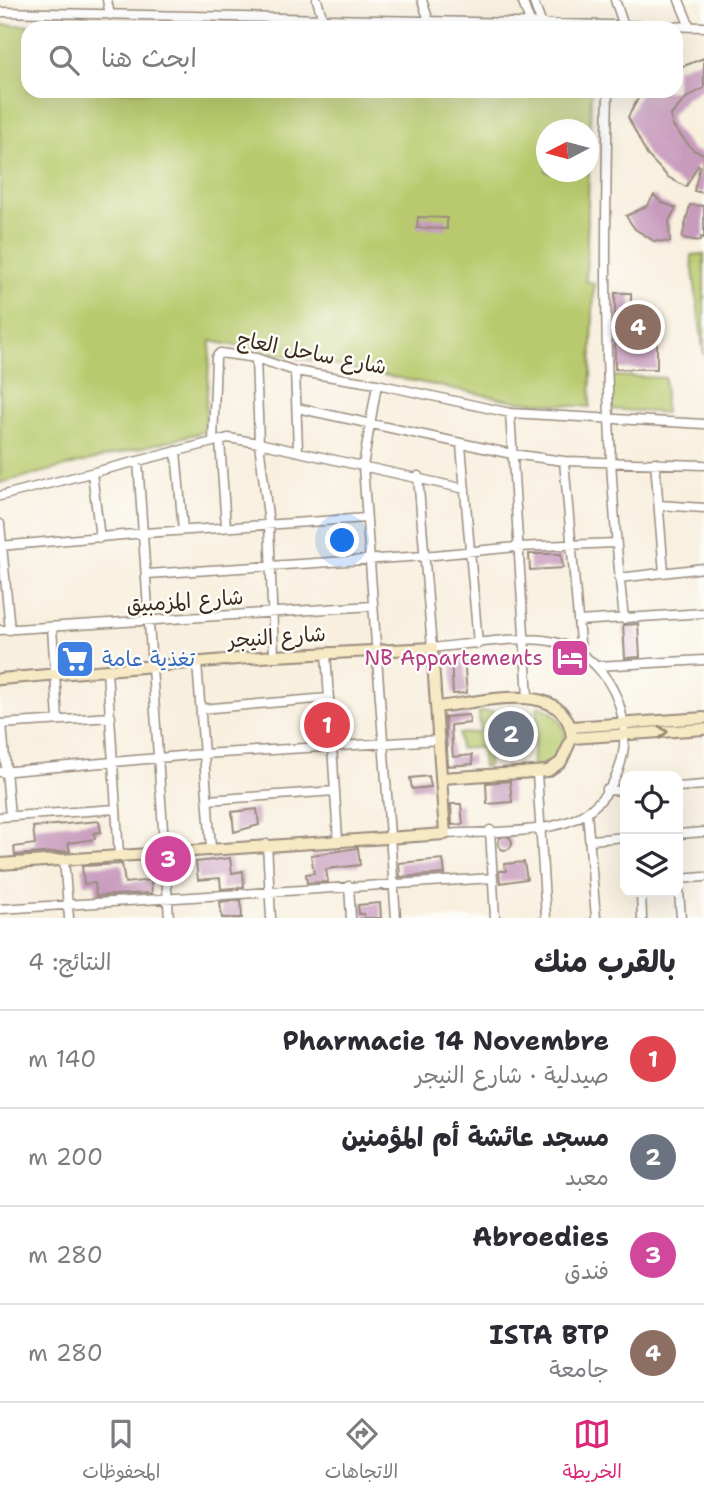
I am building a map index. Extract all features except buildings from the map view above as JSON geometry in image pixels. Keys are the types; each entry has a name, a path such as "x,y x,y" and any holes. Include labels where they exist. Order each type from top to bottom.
{"street":[{"path":"107,0 110,15"},
{"path":"317,0 323,20"},
{"path":"0,12 429,21 422,0"},
{"path":"522,0 530,21"},
{"path":"533,0 541,21"},
{"path":"615,0 622,21"},
{"path":"679,0 690,27"},
{"path":"683,27 704,27"},
{"path":"608,98 604,225 607,420 624,619"},
{"name":"شارع ساحل العاج","path":"216,441 216,357 220,353 257,358 295,371 377,384 510,413 704,425"},
{"path":"257,358 259,443 269,524 274,656"},
{"path":"295,371 298,450"},
{"path":"377,384 363,466 396,918"},
{"path":"297,408 512,454 564,461 610,460 704,465"},
{"path":"510,413 516,547 528,697"},
{"path":"0,496 228,438 298,450 465,489"},
{"path":"216,441 226,527"},
{"path":"461,444 478,644"},
{"path":"176,451 183,530"},
{"path":"138,461 145,533 169,918"},
{"path":"564,461 581,653"},
{"path":"655,462 664,573"},
{"path":"92,473 100,538"},
{"path":"418,476 445,834"},
{"path":"659,505 704,508"},
{"path":"2,546 366,518"},
{"path":"0,524 3,587 10,630"},
{"path":"147,574 424,556 516,547 616,543"},
{"path":"619,578 704,568"},
{"name":"شارع المزمبيق","path":"0,630 372,606"},
{"path":"578,621 704,612"},
{"path":"52,627 58,720"},
{"path":"0,864 165,850 540,827 563,823 587,812 618,773 625,729 610,682 597,666 581,653 553,641 432,648"},
{"name":"شارع النيجر","path":"0,679 274,656 432,648"},
{"path":"326,653 338,839"},
{"path":"597,666 704,660"},
{"path":"197,662 211,848"},
{"path":"107,671 119,855"},
{"path":"437,707 528,697 542,698 566,715 572,732 561,762 548,771 442,778"},
{"path":"201,709 328,698"},
{"path":"10,816 3,771 1,724 111,717"},
{"path":"625,729 704,718"},
{"path":"572,732 704,729"},
{"path":"3,771 159,757 440,740"},
{"path":"537,773 546,918"},
{"path":"683,787 704,785"},
{"path":"606,790 620,790"},
{"path":"207,800 335,791"},
{"path":"0,817 116,809"},
{"path":"587,812 596,918"},
{"path":"490,830 495,918"},
{"path":"683,834 704,832"},
{"path":"591,840 620,837"},
{"path":"267,844 271,918"},
{"path":"65,860 69,918"},
{"path":"683,879 704,877"},
{"path":"0,909 493,878"},
{"path":"349,887 351,918"},
{"path":"640,897 642,918"},
{"path":"679,897 681,918"}],"green space":[{"path":"0,25 21,25 21,98 591,98 590,119 536,119 536,182 589,182 586,281 594,283 590,407 515,401 211,341 204,432 0,483"},
{"path":"704,254 704,356 691,255"},
{"path":"615,376 665,378 665,413 610,409 611,379"},
{"path":"538,706 551,712 559,720 565,740 562,751 555,759 532,766"},
{"path":"493,711 488,766 483,767 481,747 460,749 459,734 480,732 479,712"}],"place":[{"name":"ISTA BTP","path":"638,327"},
{"name":"NB Appartements","path":"570,658"},
{"name":"تغذية عامة","path":"75,659"},
{"name":"Pharmacie 14 Novembre","path":"327,725"},
{"name":"مسجد عائشة أم المؤمنين","path":"511,734"},
{"name":"Abroedies","path":"168,859"}]}
